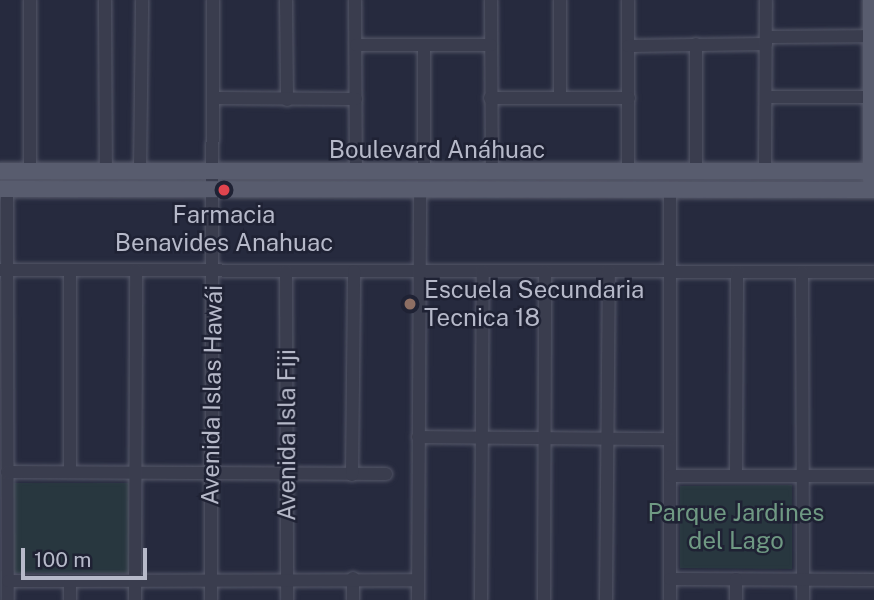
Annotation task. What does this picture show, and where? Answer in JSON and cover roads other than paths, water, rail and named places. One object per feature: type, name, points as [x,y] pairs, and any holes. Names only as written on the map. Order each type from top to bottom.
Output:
[{"type":"main road","points":[[871,0],[873,191]]},
{"type":"main road","name":"Boulevard Anáhuac","points":[[0,171],[873,171]]},
{"type":"main road","name":"Boulevard Anáhuac","points":[[3,189],[670,188],[873,191]]},
{"type":"street","points":[[30,0],[30,171]]},
{"type":"street","points":[[105,0],[106,172]]},
{"type":"street","points":[[141,172],[142,0]]},
{"type":"street","name":"Avenida Islas Hawái","points":[[211,600],[213,0]]},
{"type":"street","points":[[286,0],[287,100]]},
{"type":"street","points":[[355,0],[356,173]]},
{"type":"street","points":[[491,0],[492,172]]},
{"type":"street","points":[[560,0],[560,98]]},
{"type":"street","points":[[628,0],[628,172]]},
{"type":"street","points":[[765,171],[766,0]]},
{"type":"street","points":[[628,46],[871,36]]},
{"type":"street","points":[[696,44],[696,172]]},
{"type":"street","points":[[356,45],[491,46]]},
{"type":"street","points":[[424,46],[424,173]]},
{"type":"street","points":[[766,97],[871,97]]},
{"type":"street","points":[[490,99],[629,98]]},
{"type":"street","points":[[214,99],[356,99]]},
{"type":"street","points":[[670,188],[670,600]]},
{"type":"street","points":[[3,189],[8,600]]},
{"type":"street","points":[[418,600],[420,190]]},
{"type":"street","points":[[4,270],[874,272]]},
{"type":"street","points":[[135,600],[136,270]]},
{"type":"street","points":[[70,271],[70,472]]},
{"type":"street","name":"Avenida Isla Fiji","points":[[286,271],[287,600]]},
{"type":"street","points":[[352,475],[354,271]]},
{"type":"street","points":[[481,600],[483,271]]},
{"type":"street","points":[[544,600],[545,271]]},
{"type":"street","points":[[606,600],[608,271]]},
{"type":"street","points":[[736,475],[737,271]]},
{"type":"street","points":[[802,271],[803,600]]},
{"type":"street","points":[[418,437],[670,439]]},
{"type":"street","points":[[7,472],[386,474]]},
{"type":"street","points":[[670,476],[874,476]]},
{"type":"street","points":[[8,581],[135,578],[418,580]]},
{"type":"street","points":[[353,578],[353,600]]},
{"type":"street","points":[[670,579],[874,580]]},
{"type":"street","points":[[736,579],[736,600]]},
{"type":"street","points":[[70,581],[70,600]]},
{"type":"place","name":"Farmacia Benavides Anahuac","points":[[224,190]]},
{"type":"place","name":"Escuela Secundaria Tecnica 18","points":[[410,304]]},
{"type":"park label","name":"Parque Jardines del Lago","points":[[736,527]]}]
